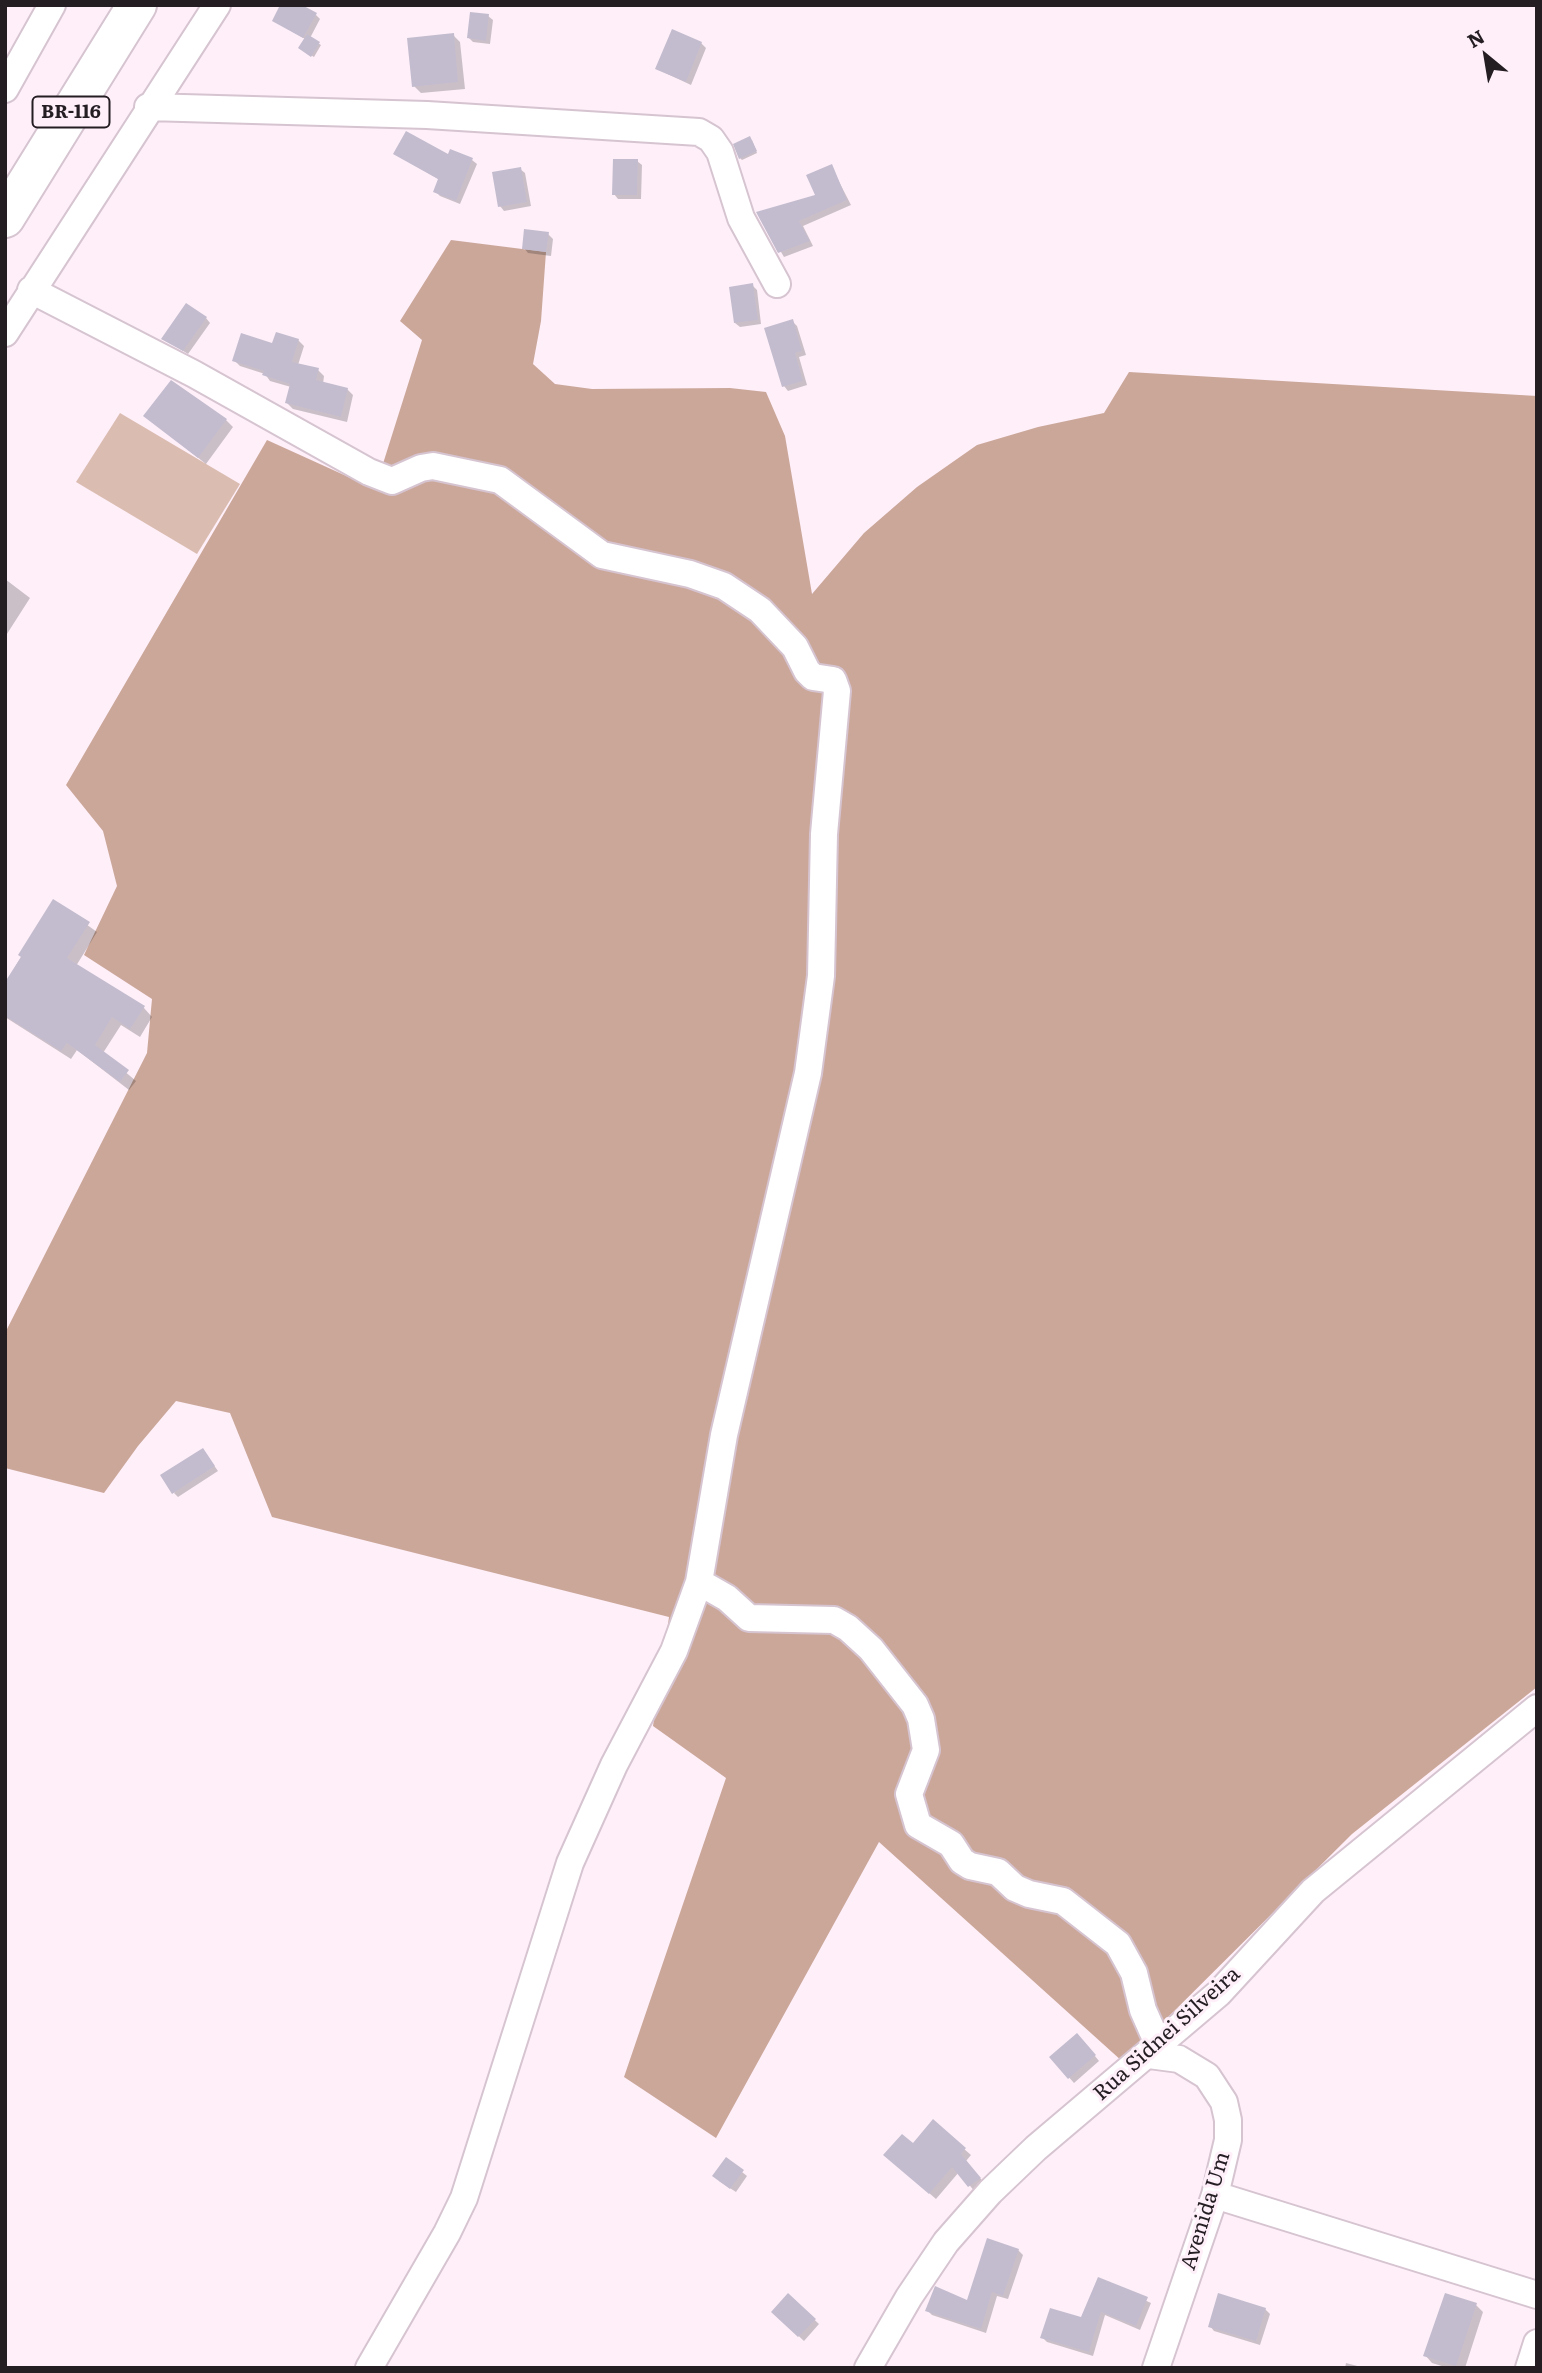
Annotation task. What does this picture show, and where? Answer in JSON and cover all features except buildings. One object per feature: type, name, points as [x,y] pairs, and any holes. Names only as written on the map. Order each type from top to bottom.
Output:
[{"type":"highway","name":"BR-116","points":[[5,218],[137,5]]},
{"type":"street","points":[[5,89],[52,5]]},
{"type":"street","points":[[5,333],[148,107],[217,5]]},
{"type":"street","points":[[148,107],[427,115],[699,132],[710,139],[720,152],[741,218],[777,284]]},
{"type":"street","points":[[30,290],[194,373],[369,472],[392,481],[421,468],[433,467],[489,476],[499,480],[602,555],[690,574],[724,586],[775,624],[795,647],[813,677],[829,678],[835,683],[824,834],[822,952],[808,1073],[724,1435],[699,1583],[674,1651],[614,1765],[570,1863],[464,2198],[447,2233],[369,2368]]},
{"type":"street","points":[[699,1583],[727,1598],[749,1618],[834,1620],[848,1628],[872,1649],[915,1705],[921,1719],[926,1750],[909,1794],[918,1825],[951,1844],[970,1866],[998,1872],[1015,1888],[1029,1894],[1063,1901],[1118,1944],[1134,1973],[1154,2050]]},
{"type":"street","name":"Rua Sidnei Silveira","points":[[868,2368],[909,2297],[946,2242],[990,2192],[1036,2148],[1219,1993],[1313,1891],[1537,1708]]},
{"type":"street","name":"Avenida Um","points":[[1154,2050],[1197,2068],[1216,2087],[1224,2102],[1228,2120],[1228,2140],[1215,2195],[1156,2368]]},
{"type":"street","points":[[1215,2195],[1537,2295]]},
{"type":"street","points":[[1529,2368],[1537,2343]]},
{"type":"shaded area","points":[[451,240],[546,252],[541,321],[533,364],[555,384],[592,389],[730,388],[766,392],[785,436],[812,594],[864,533],[917,487],[977,445],[1038,427],[1104,413],[1129,372],[1537,396],[1537,1687],[1352,1834],[1123,2062],[879,1842],[716,2138],[624,2077],[726,1778],[653,1726],[669,1617],[272,1517],[230,1413],[176,1401],[138,1446],[104,1493],[5,1468],[5,1333],[147,1053],[152,999],[84,955],[117,886],[103,831],[66,785],[267,440],[375,489],[422,340],[400,321]]},
{"type":"shaded area","points":[[120,413],[240,484],[197,554],[76,482]]}]
